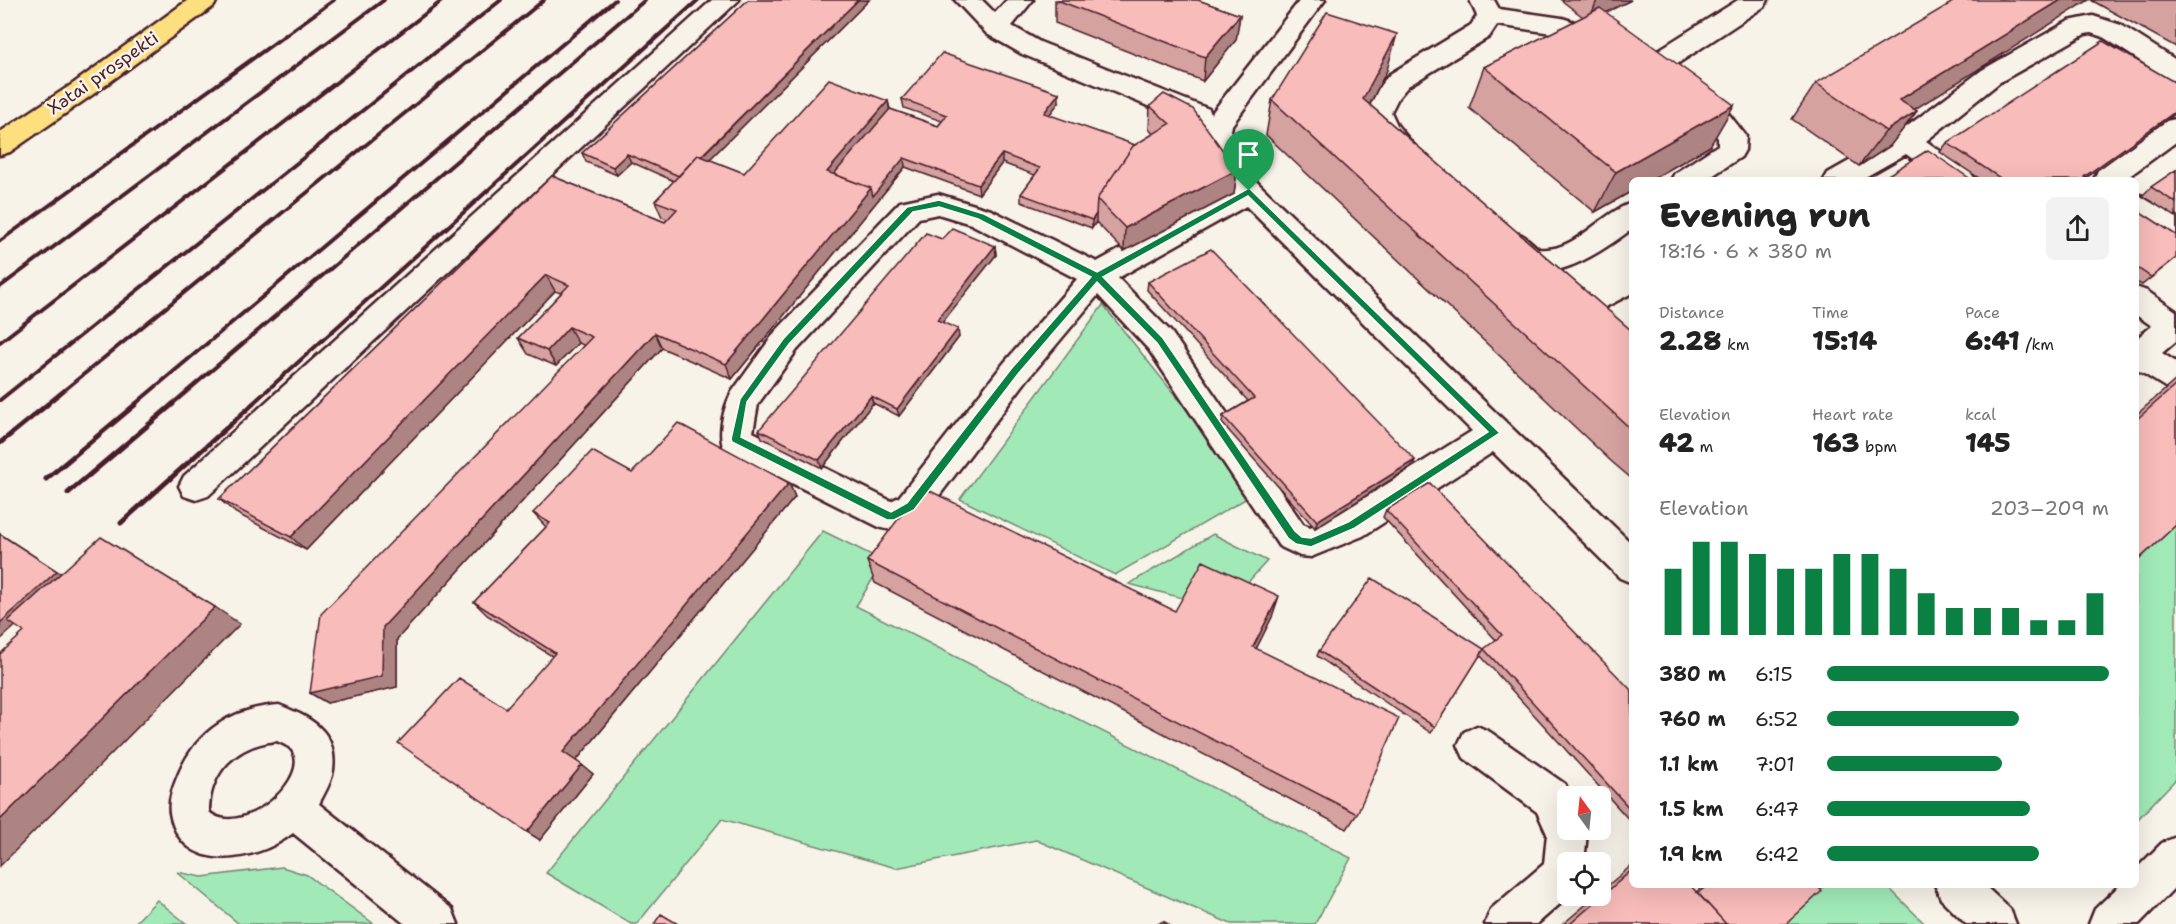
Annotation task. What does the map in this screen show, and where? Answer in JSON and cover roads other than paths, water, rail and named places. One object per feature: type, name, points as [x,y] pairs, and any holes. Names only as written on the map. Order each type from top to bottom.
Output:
[{"type":"main road","name":"Xətai prospekti","points":[[0,145],[205,0]]},
{"type":"street","points":[[196,486],[727,0]]},
{"type":"street","points":[[967,0],[996,28],[1030,48],[1219,123]]},
{"type":"street","points":[[996,28],[1021,0]]},
{"type":"street","points":[[1313,0],[1219,123],[1214,149],[1226,169],[1629,564]]},
{"type":"street","points":[[1641,55],[1756,0]]},
{"type":"street","points":[[1421,165],[1385,129],[1378,112],[1387,94],[1399,80],[1480,31],[1486,8],[1587,33],[1641,55],[1661,79],[1718,120],[1731,135],[1731,150],[1690,177]]},
{"type":"street","points":[[1843,177],[1907,141],[1991,76],[2078,27],[2093,24],[2112,31],[2176,72]]},
{"type":"street","points":[[2108,177],[2176,128]]},
{"type":"street","points":[[1907,141],[1957,177]]},
{"type":"street","points":[[1249,191],[1097,276],[1015,372],[911,507],[891,517],[736,439],[743,401],[786,341],[910,209],[939,204],[981,216],[1097,276],[1160,341],[1279,517],[1292,535],[1300,541],[1311,542],[1351,525],[1495,433]]},
{"type":"street","points":[[2139,206],[2176,231]]},
{"type":"street","points":[[1490,224],[1533,260],[1551,262],[1567,257],[1629,216]]},
{"type":"street","points":[[2139,301],[2175,324],[2139,352]]},
{"type":"street","points":[[1629,310],[1612,325],[1629,343]]},
{"type":"street","points":[[2139,355],[2176,378]]},
{"type":"street","points":[[1478,745],[1551,798],[1567,833],[1563,874],[1506,924]]},
{"type":"street","points":[[294,809],[437,924]]},
{"type":"street","points":[[2110,924],[2176,857]]},
{"type":"street","points":[[1958,888],[1995,924]]},
{"type":"railway","points":[[0,241],[334,0]]},
{"type":"railway","points":[[0,287],[384,0]]},
{"type":"railway","points":[[0,342],[443,0]]},
{"type":"railway","points":[[0,400],[501,0]]},
{"type":"railway","points":[[46,405],[544,0]]},
{"type":"railway","points":[[134,405],[615,0]]},
{"type":"railway","points":[[171,405],[645,0]]},
{"type":"railway","points":[[251,405],[698,0]]},
{"type":"railway","points":[[0,443],[48,404]]},
{"type":"railway","points":[[46,479],[136,404]]},
{"type":"railway","points":[[68,493],[173,404]]},
{"type":"railway","points":[[121,523],[253,404]]}]
